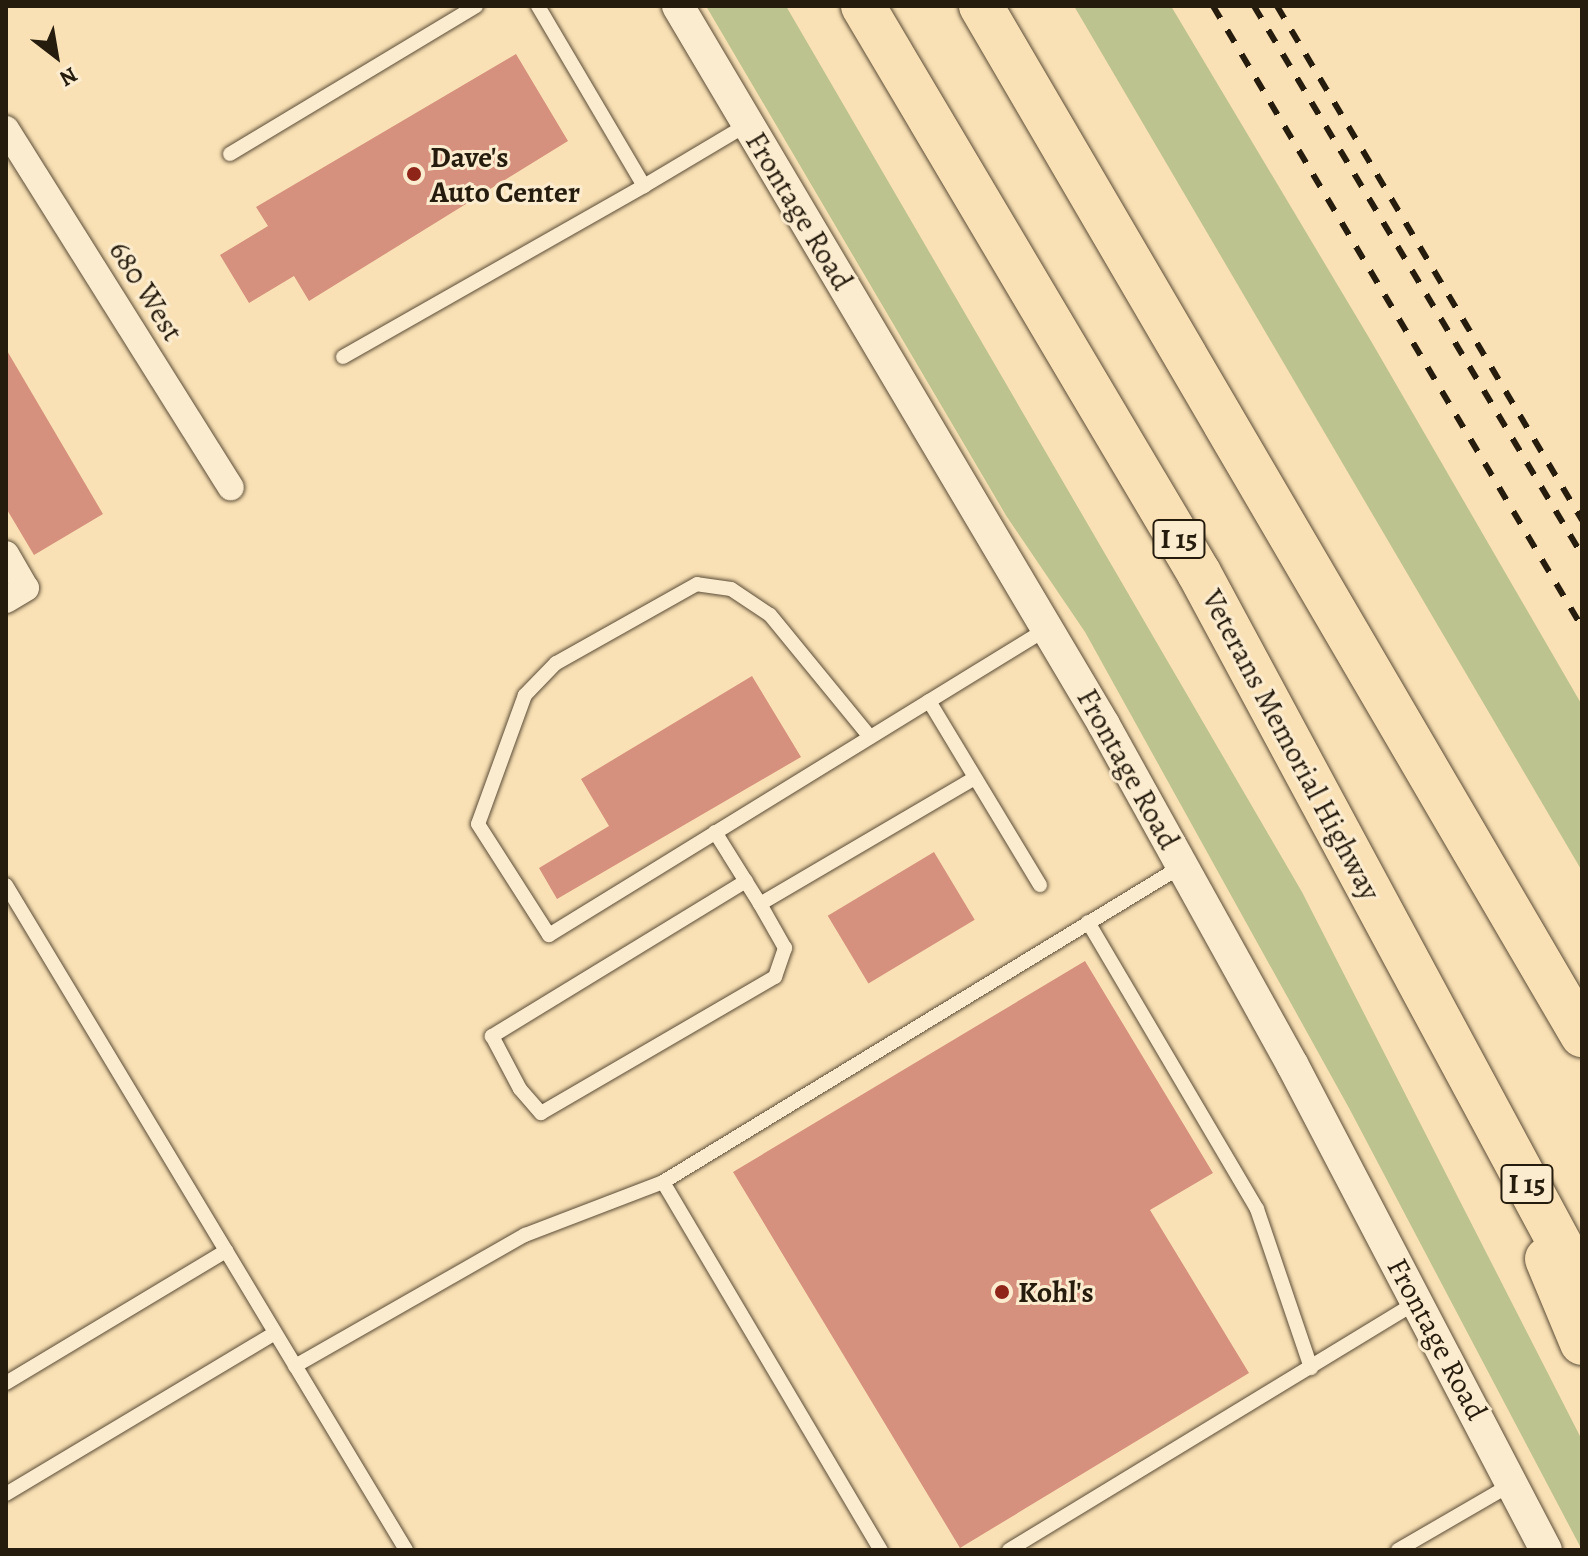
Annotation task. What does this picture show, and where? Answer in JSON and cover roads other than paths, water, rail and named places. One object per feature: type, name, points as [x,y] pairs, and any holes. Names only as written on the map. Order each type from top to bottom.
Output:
[{"type":"highway","name":"Veterans Memorial Highway","points":[[863,6],[1199,573],[1582,1285]]},
{"type":"highway","points":[[981,6],[1545,964],[1582,1035]]},
{"type":"highway","points":[[1545,964],[1582,997]]},
{"type":"highway","points":[[1473,1083],[1582,1343]]},
{"type":"street","name":"Frontage Road","points":[[678,6],[1048,628],[1183,866],[1546,1550]]},
{"type":"street","name":"680 West","points":[[6,129],[231,487]]},
{"type":"street","points":[[6,554],[16,594]]},
{"type":"lane","points":[[230,154],[476,6]]},
{"type":"lane","points":[[538,6],[644,186]]},
{"type":"lane","points":[[343,357],[748,124]]},
{"type":"lane","points":[[870,737],[770,615],[731,589],[697,584],[556,663],[525,695],[478,824],[549,935],[1048,628]]},
{"type":"lane","points":[[929,701],[1040,885]]},
{"type":"lane","points":[[760,904],[975,778]]},
{"type":"lane","points":[[715,832],[746,881],[760,904],[785,948],[775,977],[541,1113],[520,1089],[492,1036],[746,881]]},
{"type":"lane","points":[[295,1366],[525,1235],[663,1182],[1183,866]]},
{"type":"lane","points":[[6,885],[406,1550]]},
{"type":"lane","points":[[1088,922],[1257,1209],[1311,1368]]},
{"type":"lane","points":[[663,1182],[881,1550]]},
{"type":"lane","points":[[6,1383],[226,1251]]},
{"type":"lane","points":[[1009,1550],[1417,1302]]},
{"type":"lane","points":[[6,1494],[275,1333]]},
{"type":"lane","points":[[1398,1550],[1513,1484]]},
{"type":"railway","points":[[1213,6],[1582,627]]},
{"type":"railway","points":[[1254,6],[1582,555]]},
{"type":"railway","points":[[1277,6],[1582,520]]},
{"type":"place","name":"Dave's Auto Center","points":[[414,174]]},
{"type":"place","name":"Kohl's","points":[[1002,1292]]}]
